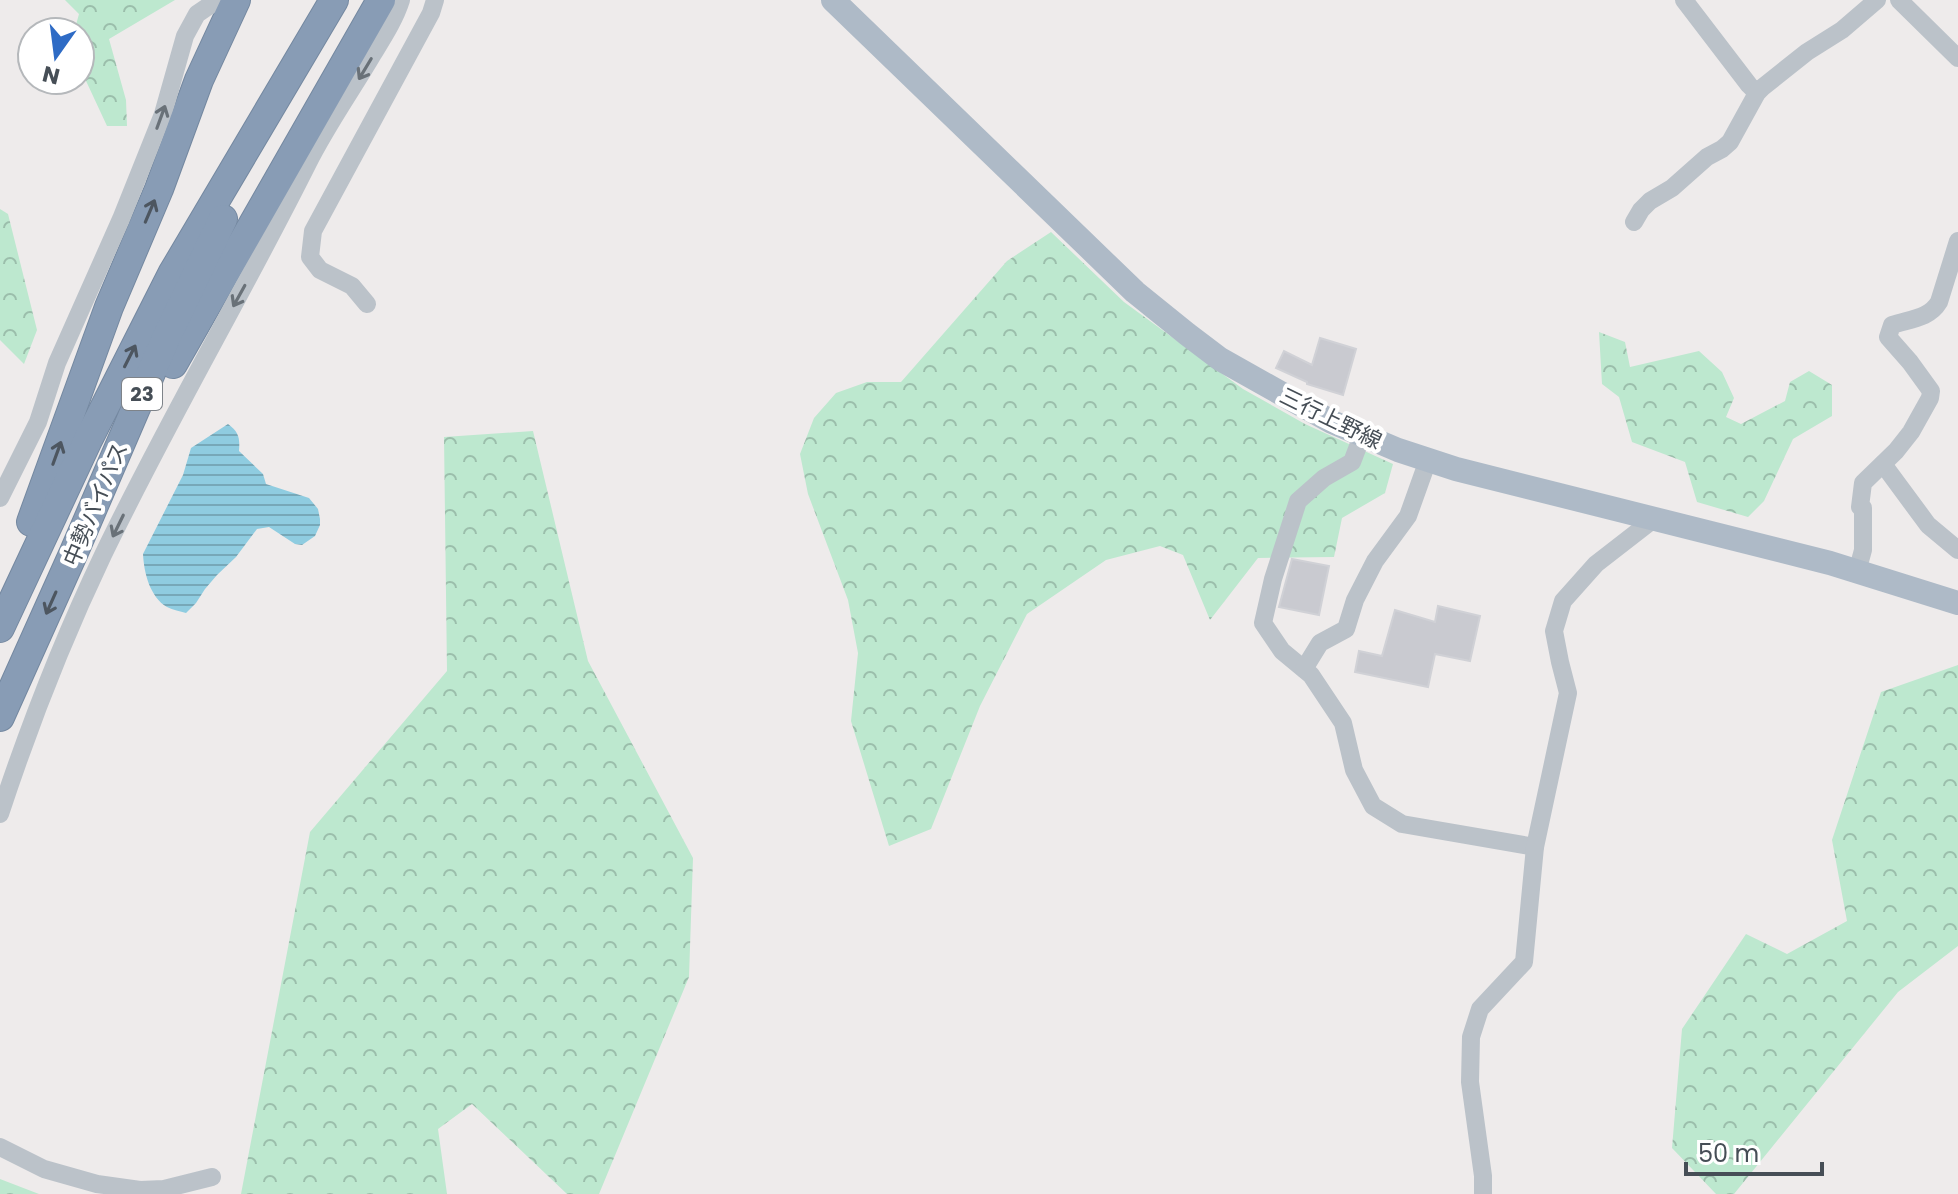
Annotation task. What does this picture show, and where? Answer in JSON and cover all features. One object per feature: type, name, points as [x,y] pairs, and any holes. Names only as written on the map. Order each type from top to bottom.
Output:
[{"type":"highway","points":[[0,605],[109,307],[159,189],[199,80],[236,0]]},
{"type":"highway","name":"中勢バイパス","points":[[0,628],[88,440],[172,274],[334,0]]},
{"type":"highway","points":[[74,552],[182,348],[381,0]]},
{"type":"highway","name":"中勢バイパス","points":[[0,717],[166,338],[291,73]]},
{"type":"main road","name":"三行上野線","points":[[833,0],[1135,292],[1220,359],[1300,405],[1362,436],[1456,469],[1830,563],[1958,603]]},
{"type":"street","points":[[0,498],[38,422],[57,363],[121,219],[163,114],[185,36],[197,14],[213,3],[236,0]]},
{"type":"street","points":[[0,814],[60,651],[109,544],[318,144],[381,42],[401,0]]},
{"type":"street","points":[[367,304],[352,286],[320,270],[310,257],[313,231],[431,13],[435,0]]},
{"type":"street","points":[[1684,0],[1757,93]]},
{"type":"street","points":[[1634,222],[1650,201],[1672,188],[1707,157],[1730,142],[1757,93],[1877,0]]},
{"type":"street","points":[[1899,0],[1958,58]]},
{"type":"street","points":[[1857,572],[1863,550],[1863,508],[1860,507],[1863,483],[1911,432],[1931,391],[1888,337],[1889,330],[1892,325],[1926,315],[1935,308],[1958,241]]},
{"type":"street","points":[[1362,436],[1352,462],[1324,478],[1298,501],[1273,579],[1263,623],[1282,651],[1311,675],[1343,723],[1354,770],[1373,806],[1402,824],[1535,847]]},
{"type":"street","points":[[1304,669],[1320,643],[1346,629],[1355,600],[1375,561],[1408,516],[1428,460]]},
{"type":"street","points":[[1883,464],[1928,525],[1958,550]]},
{"type":"street","points":[[1483,1194],[1470,1082],[1471,1037],[1480,1009],[1524,962],[1535,847],[1568,693],[1554,631],[1563,601],[1596,564],[1654,519]]},
{"type":"street","points":[[0,1147],[44,1169],[97,1184],[140,1190],[164,1189],[212,1177]]},
{"type":"green space","points":[[65,0],[175,0],[109,39],[126,100],[127,126],[107,126],[93,96],[96,96],[96,16],[79,14]]},
{"type":"green space","points":[[0,209],[8,214],[37,330],[24,364],[0,340]]},
{"type":"green space","points":[[1051,232],[1124,302],[1243,389],[1305,424],[1393,464],[1385,493],[1342,518],[1334,557],[1258,558],[1210,620],[1183,555],[1160,546],[1106,560],[1027,614],[980,706],[931,829],[889,846],[851,721],[858,653],[848,600],[808,494],[800,454],[814,418],[836,393],[867,382],[901,382],[1007,261]]},
{"type":"green space","points":[[1599,332],[1625,342],[1630,367],[1699,351],[1722,372],[1734,398],[1726,417],[1741,424],[1785,401],[1790,382],[1809,371],[1832,385],[1832,416],[1793,439],[1764,501],[1748,517],[1697,502],[1685,462],[1632,442],[1619,397],[1602,384]]},
{"type":"green space","points":[[533,431],[588,661],[693,858],[689,977],[599,1194],[567,1194],[472,1104],[438,1129],[447,1194],[241,1194],[310,832],[447,671],[444,437]]},
{"type":"green space","points":[[1958,665],[1958,946],[1898,992],[1734,1194],[1716,1194],[1672,1148],[1682,1029],[1746,934],[1787,954],[1847,921],[1832,840],[1881,692]]},
{"type":"green space","points":[[0,1179],[39,1194],[0,1194]]},
{"type":"water","points":[[228,424],[238,436],[239,451],[263,474],[266,484],[309,498],[318,509],[320,525],[315,536],[302,545],[295,544],[269,527],[257,529],[186,613],[167,607],[156,597],[147,576],[143,554],[183,475],[191,448]]},
{"type":"building","points":[[1320,338],[1356,349],[1343,395],[1307,384],[1276,368],[1284,351],[1312,365]]},
{"type":"building","points":[[1292,559],[1329,566],[1319,615],[1279,607]]},
{"type":"building","points":[[1438,606],[1480,616],[1470,661],[1435,654],[1428,687],[1355,672],[1359,651],[1382,656],[1395,610],[1435,622]]}]
